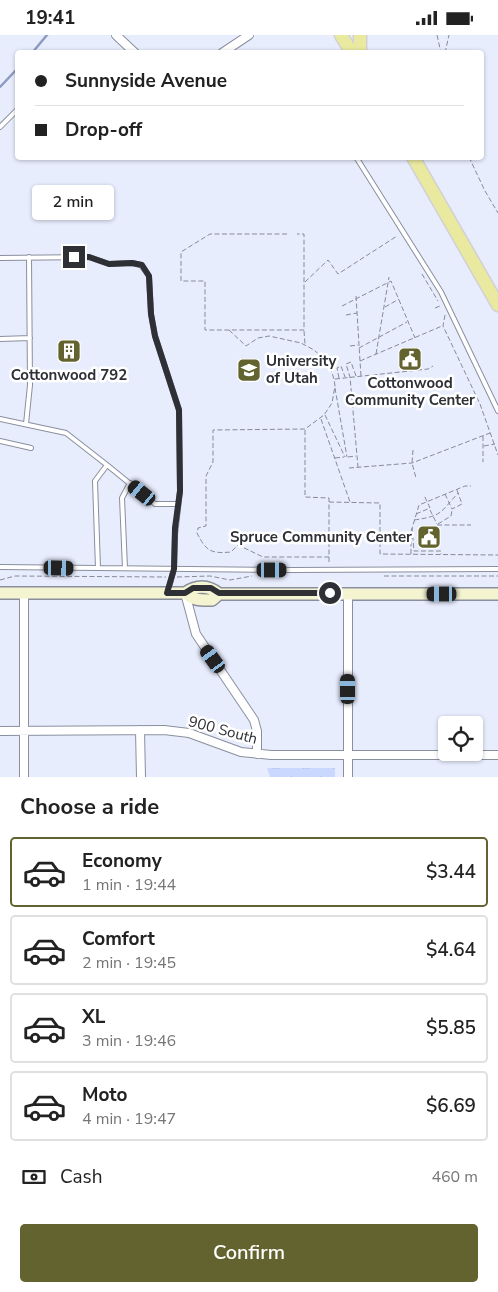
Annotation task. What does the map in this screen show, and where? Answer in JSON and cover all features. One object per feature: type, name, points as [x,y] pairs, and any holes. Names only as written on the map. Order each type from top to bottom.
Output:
[{"type":"main road","points":[[341,35],[350,50]]},
{"type":"main road","points":[[360,35],[360,50]]},
{"type":"main road","points":[[415,160],[498,305]]},
{"type":"main road","points":[[0,593],[185,593],[193,588],[211,588],[219,593],[498,594]]},
{"type":"street","points":[[116,35],[132,50]]},
{"type":"street","points":[[226,50],[249,35]]},
{"type":"street","points":[[24,593],[24,777]]},
{"type":"street","points":[[185,593],[196,634],[254,720],[257,731],[257,754]]},
{"type":"street","points":[[348,593],[348,777]]},
{"type":"street","points":[[140,730],[141,777]]},
{"type":"street","name":"900 South","points":[[0,731],[164,730],[189,733],[241,752],[257,754],[498,755]]},
{"type":"lane","points":[[0,127],[15,112]]},
{"type":"lane","points":[[358,160],[441,292],[498,411]]},
{"type":"lane","points":[[26,424],[30,385],[29,257]]},
{"type":"lane","points":[[0,258],[89,257],[109,264],[132,263],[142,265],[149,276],[151,314],[155,336],[179,410],[180,491],[175,535],[174,569],[167,593]]},
{"type":"lane","points":[[0,339],[30,338]]},
{"type":"lane","points":[[0,419],[66,433],[154,504],[178,503]]},
{"type":"lane","points":[[0,441],[31,448]]},
{"type":"lane","points":[[98,568],[95,481],[107,465]]},
{"type":"lane","points":[[125,568],[122,498],[130,483]]},
{"type":"lane","points":[[0,567],[329,570],[498,569]]},
{"type":"path","points":[[437,35],[440,50]]},
{"type":"path","points":[[446,50],[449,35]]},
{"type":"path","points":[[470,160],[498,213]]},
{"type":"path","points":[[287,234],[210,234],[181,251],[181,281],[205,281],[205,330],[304,330]]},
{"type":"path","points":[[297,234],[304,234],[304,345]]},
{"type":"path","points":[[304,283],[328,261],[338,274],[398,235]]},
{"type":"path","points":[[422,274],[445,316],[443,326],[480,404],[498,455]]},
{"type":"path","points":[[376,354],[389,277]]},
{"type":"path","points":[[388,282],[390,281],[415,338]]},
{"type":"path","points":[[342,306],[356,297],[388,282]]},
{"type":"path","points":[[356,297],[361,376]]},
{"type":"path","points":[[384,307],[398,299]]},
{"type":"path","points":[[435,308],[440,305]]},
{"type":"path","points":[[346,315],[358,312]]},
{"type":"path","points":[[359,348],[408,322]]},
{"type":"path","points":[[360,361],[443,326]]},
{"type":"path","points":[[229,330],[246,346],[258,337],[269,336],[304,345],[323,358],[330,367],[334,379],[346,457]]},
{"type":"path","points":[[350,346],[358,345]]},
{"type":"path","points":[[356,377],[351,361],[346,364],[350,377],[358,467]]},
{"type":"path","points":[[339,378],[337,368],[341,366],[345,378]]},
{"type":"path","points":[[334,379],[428,369],[433,366]]},
{"type":"path","points":[[329,557],[263,557],[238,545],[231,552],[212,552],[204,546],[197,533],[198,528],[206,526],[206,476],[213,462],[213,430],[305,429],[324,415],[332,403],[335,386]]},
{"type":"path","points":[[324,415],[346,457]]},
{"type":"path","points":[[320,418],[350,502]]},
{"type":"path","points":[[305,429],[305,497],[329,498],[329,570]]},
{"type":"path","points":[[349,468],[412,463],[491,432]]},
{"type":"path","points":[[483,436],[483,462]]},
{"type":"path","points":[[483,447],[494,444]]},
{"type":"path","points":[[413,450],[412,463],[416,477]]},
{"type":"path","points":[[334,458],[357,456]]},
{"type":"path","points":[[411,555],[411,532],[419,505],[471,485]]},
{"type":"path","points":[[452,509],[462,504],[457,489]]},
{"type":"path","points":[[414,521],[434,517],[439,514],[458,493]]},
{"type":"path","points":[[437,525],[451,516],[452,509],[445,494]]},
{"type":"path","points":[[424,495],[437,525]]},
{"type":"path","points":[[329,502],[380,503],[380,554],[498,555]]},
{"type":"path","points":[[416,514],[430,508]]},
{"type":"path","points":[[437,525],[471,525]]},
{"type":"path","points":[[412,527],[414,551],[442,551],[442,555]]},
{"type":"path","points":[[0,580],[15,576],[164,577]]},
{"type":"path","points":[[178,577],[210,576],[230,580],[252,576]]},
{"type":"path","points":[[380,576],[498,576]]},
{"type":"green space","points":[[267,768],[335,768],[335,777],[270,777]]},
{"type":"waterway","points":[[34,50],[47,35]]},
{"type":"waterway","points":[[0,87],[15,71]]},
{"type":"place","name":"Cottonwood 792","points":[[69,351]]},
{"type":"place","name":"Cottonwood Community Center","points":[[410,359]]},
{"type":"place","name":"University of Utah","points":[[249,370]]},
{"type":"place","name":"Spruce Community Center","points":[[429,537]]},
{"type":"route","points":[[74,257],[89,257],[109,264],[132,263],[142,265],[151,282],[151,314],[155,336],[179,410],[180,491],[175,528],[174,569],[167,593],[185,593],[193,588],[211,588],[219,593],[330,593]]}]
